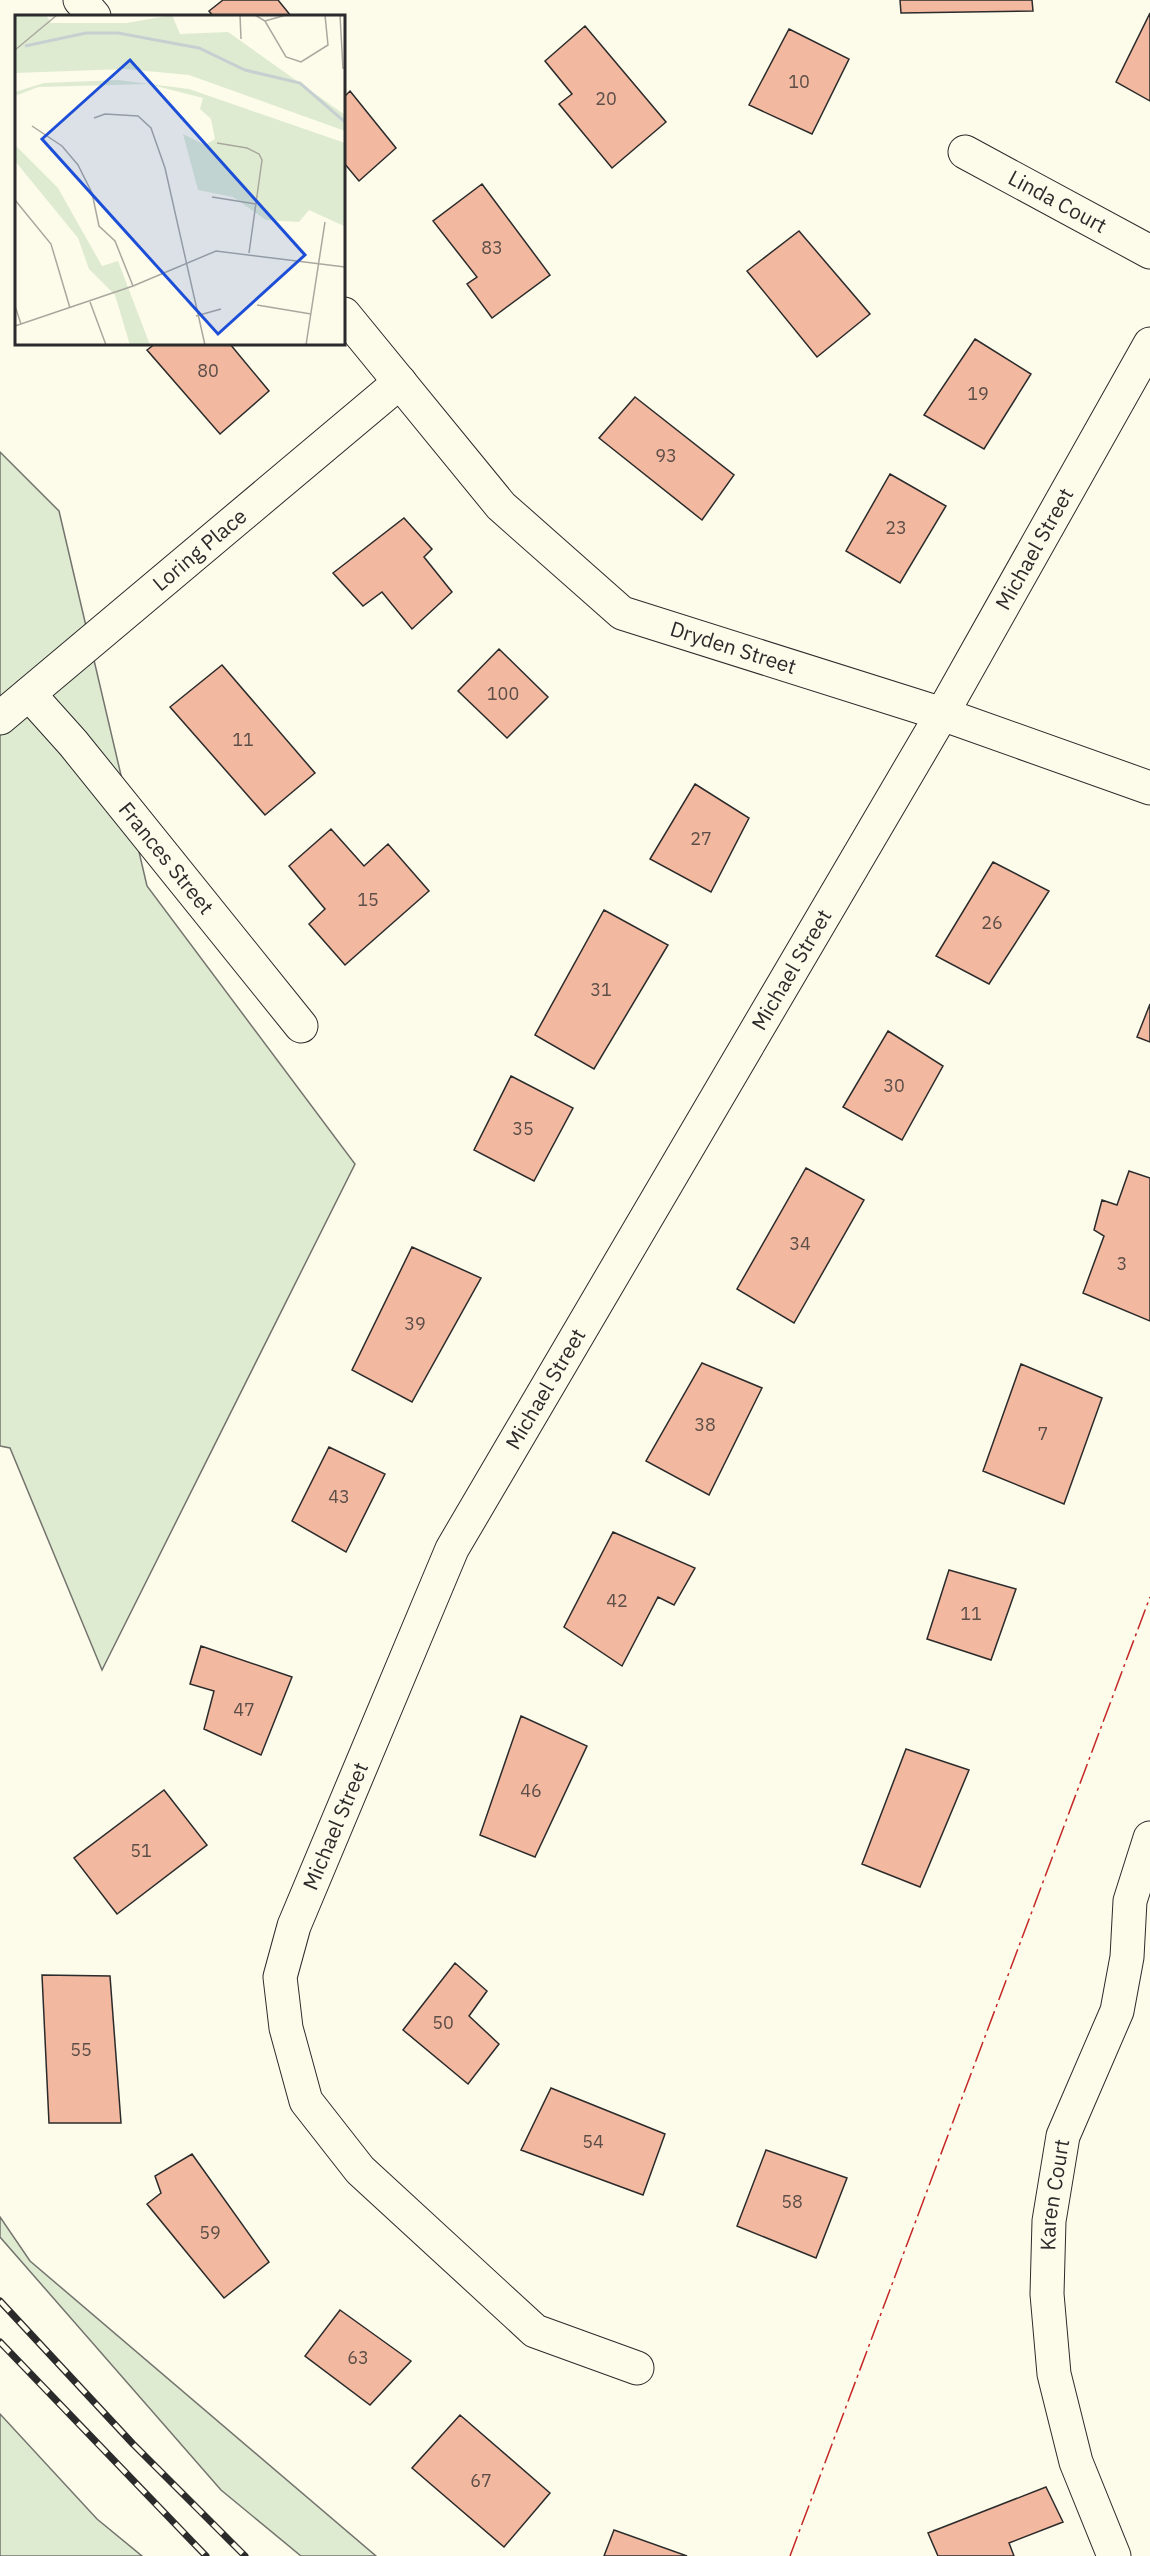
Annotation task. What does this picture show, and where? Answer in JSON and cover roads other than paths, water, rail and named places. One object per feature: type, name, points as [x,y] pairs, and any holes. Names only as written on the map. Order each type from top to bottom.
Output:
[{"type":"street","points":[[80,0],[93,15]]},
{"type":"street","name":"Linda Court","points":[[965,152],[1150,252]]},
{"type":"street","name":"Dryden Street","points":[[345,315],[501,506],[622,613],[942,714],[1150,788]]},
{"type":"street","name":"Michael Street","points":[[637,2368],[535,2331],[360,2170],[306,2102],[286,2028],[280,1977],[294,1926],[452,1549],[942,714],[1150,344]]},
{"type":"street","name":"Loring Place","points":[[0,718],[400,382]]},
{"type":"street","name":"Frances Street","points":[[29,694],[73,743],[301,1026]]},
{"type":"street","name":"Karen Court","points":[[1114,2556],[1076,2462],[1054,2374],[1047,2294],[1049,2222],[1063,2136],[1117,2011],[1127,1957],[1130,1901],[1150,1838]]},
{"type":"railway","points":[[0,2301],[133,2444],[245,2556]]},
{"type":"railway","points":[[0,2342],[206,2556]]}]
